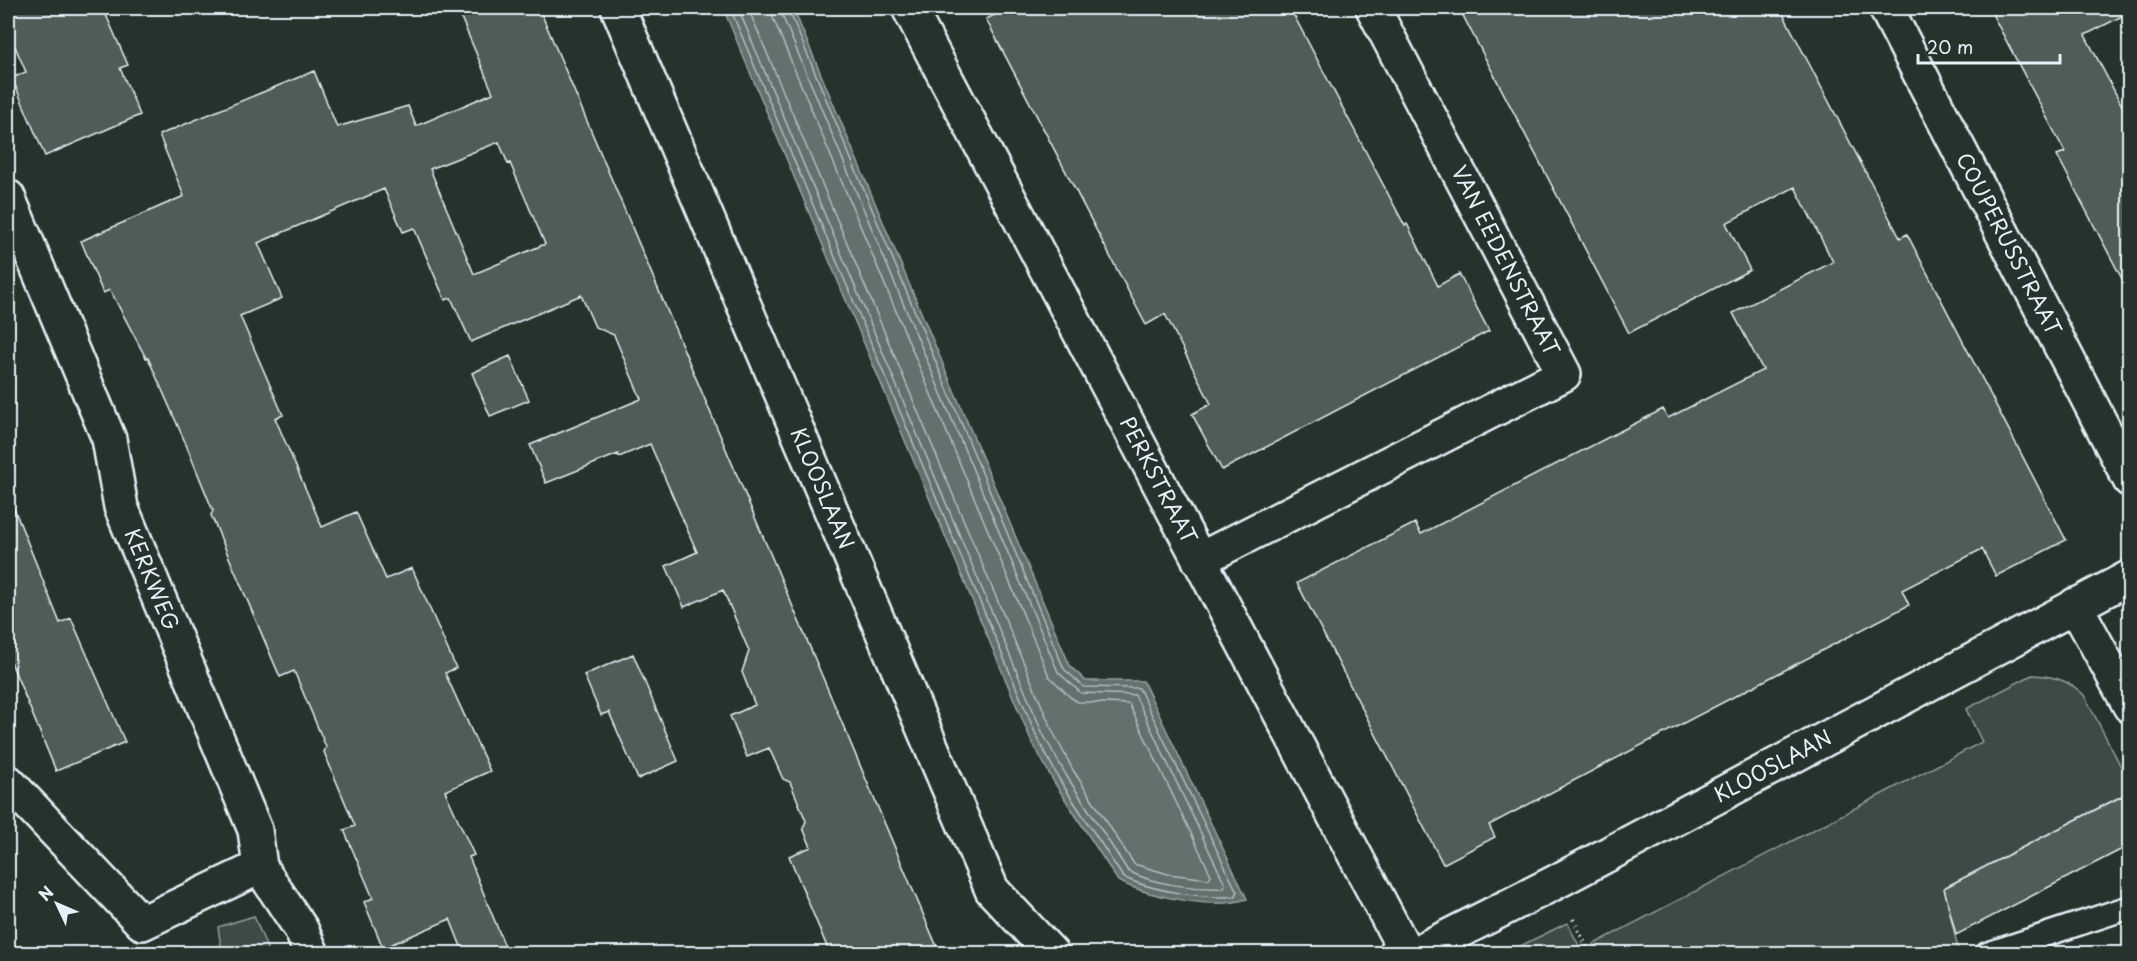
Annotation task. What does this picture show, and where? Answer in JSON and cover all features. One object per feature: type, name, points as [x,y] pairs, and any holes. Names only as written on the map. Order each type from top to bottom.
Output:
[{"type":"street","name":"KLOOSLAAN","points":[[618,8],[992,890],[1052,954]]},
{"type":"street","name":"PERKSTRAAT","points":[[909,8],[1407,954]]},
{"type":"street","name":"VAN EEDENSTRAAT","points":[[1199,560],[1564,374],[1373,8]]},
{"type":"street","name":"COUPERUSSTRAAT","points":[[1886,8],[2130,480]]},
{"type":"street","name":"KERKWEG","points":[[8,196],[109,439],[121,507],[255,830],[260,867],[302,929],[312,954]]},
{"type":"street","name":"KLOOSLAAN","points":[[1414,954],[1554,884],[2130,577]]},
{"type":"street","points":[[2075,605],[2130,706]]},
{"type":"street","points":[[8,782],[142,923],[260,867]]},
{"type":"lane","points":[[1987,954],[2130,907]]},
{"type":"shaded area","points":[[2032,675],[2060,680],[2084,695],[2129,782],[2129,792],[1944,888],[1959,953],[1599,954],[1594,944],[1982,742],[1966,709]]},
{"type":"shaded area","points":[[254,916],[269,953],[222,953],[218,927]]},
{"type":"shaded area","points":[[1567,923],[1583,953],[1506,953]]},
{"type":"water","points":[[723,8],[793,8],[1070,666],[1086,681],[1143,681],[1247,899],[1217,903],[1182,900],[1147,892],[1118,881],[1054,782],[1031,740]]},
{"type":"building","points":[[8,8],[103,8],[128,65],[120,68],[140,115],[45,156],[12,78],[26,72],[8,30]]},
{"type":"building","points":[[457,8],[539,8],[940,954],[830,954],[789,856],[811,847],[803,828],[806,821],[790,782],[783,779],[769,748],[747,757],[730,716],[755,705],[742,672],[749,651],[723,590],[684,607],[666,566],[697,552],[650,444],[619,457],[618,454],[546,483],[530,445],[641,399],[614,335],[595,327],[581,295],[471,342],[451,298],[445,300],[414,228],[403,232],[384,189],[258,243],[282,298],[240,316],[283,415],[275,418],[322,527],[356,512],[386,579],[412,568],[456,668],[445,673],[490,771],[445,791],[474,855],[469,857],[508,954],[464,954],[450,919],[383,948],[364,902],[373,898],[344,830],[355,826],[324,752],[326,747],[294,671],[280,677],[211,515],[213,511],[185,442],[148,358],[110,290],[103,293],[81,241],[184,196],[159,135],[314,71],[337,127],[408,106],[416,126],[493,93]],"holes":[[[499,142],[508,164],[510,163],[545,244],[474,274],[430,169]]]},
{"type":"building","points":[[1009,8],[1290,8],[1438,286],[1459,274],[1489,331],[1222,470],[1192,414],[1211,404],[1165,314],[1146,325],[986,19]]},
{"type":"building","points":[[1459,8],[1780,8],[1900,238],[1907,234],[2066,540],[1996,576],[1982,549],[1902,590],[1909,605],[1489,825],[1495,837],[1443,864],[1297,583],[1415,523],[1421,534],[1663,409],[1668,418],[1763,370],[1733,313],[1833,262],[1795,187],[1726,223],[1750,270],[1629,333]]},
{"type":"building","points":[[1989,8],[2130,8],[2130,12],[2085,35],[2130,121],[2130,294],[2057,155],[2065,152]]},
{"type":"building","points":[[510,356],[529,400],[490,416],[472,373]]},
{"type":"building","points":[[9,496],[60,623],[71,618],[125,742],[56,771],[8,655]]},
{"type":"building","points":[[633,654],[678,761],[638,779],[609,712],[601,715],[584,675]]},
{"type":"building","points":[[2130,792],[2130,845],[1956,935],[1944,888]]}]
